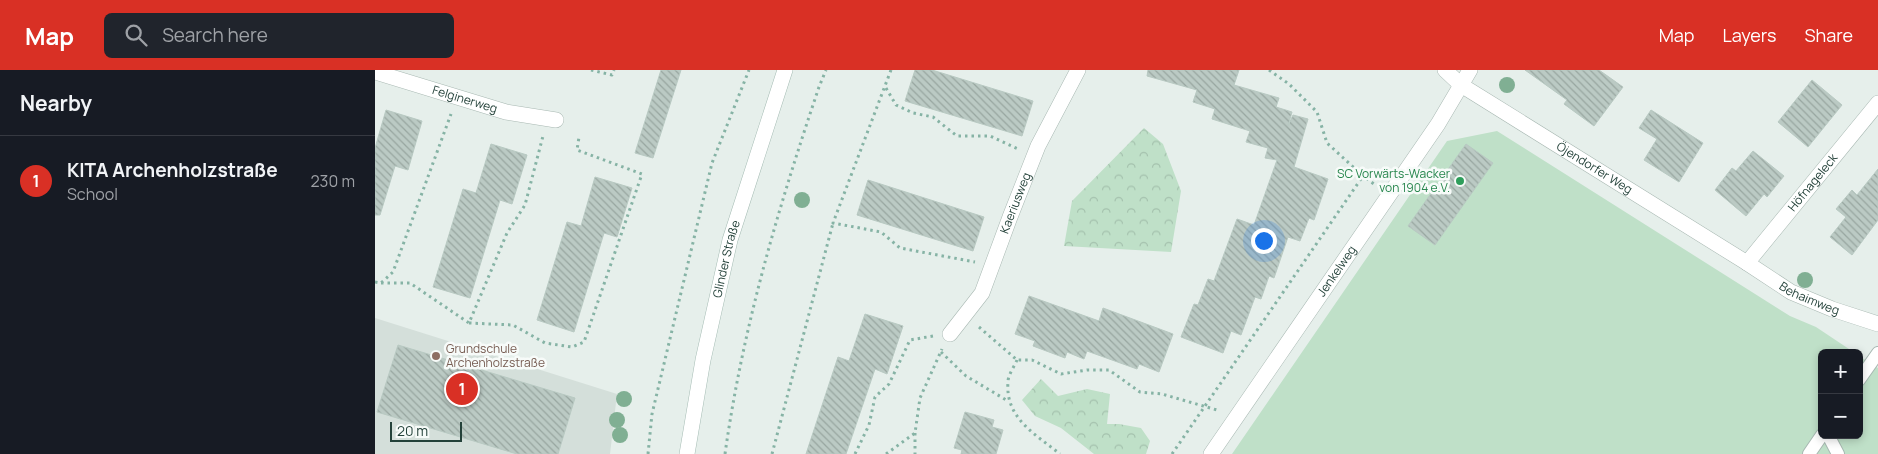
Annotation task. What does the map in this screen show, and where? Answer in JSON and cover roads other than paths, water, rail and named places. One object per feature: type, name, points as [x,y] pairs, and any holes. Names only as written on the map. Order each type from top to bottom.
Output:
[{"type":"street","name":"Glinder Straße","points":[[687,454],[703,360],[730,240],[785,70]]},
{"type":"street","name":"Kaeriusweg","points":[[951,334],[982,293],[1033,157],[1078,70]]},
{"type":"street","name":"Öjendorfer Weg","points":[[1445,70],[1461,85],[1747,263]]},
{"type":"street","name":"Jenkelweg","points":[[1211,454],[1438,124],[1470,70]]},
{"type":"street","name":"Felginerweg","points":[[377,71],[506,112],[552,119]]},
{"type":"street","name":"Höfnageleck","points":[[1747,263],[1878,103]]},
{"type":"street","name":"Behaimweg","points":[[1747,263],[1791,292],[1832,309],[1878,324]]},
{"type":"lane","points":[[1863,374],[1878,353]]},
{"type":"lane","points":[[1809,454],[1819,439]]},
{"type":"lane","points":[[1829,439],[1838,454]]},
{"type":"place","name":"SC Vorwärts-Wacker von 1904 e.V.","points":[[1460,181]]},
{"type":"place","name":"Grundschule Archenholzstraße","points":[[436,356]]},
{"type":"place","name":"KITA Archenholzstraße","points":[[462,389]]}]
